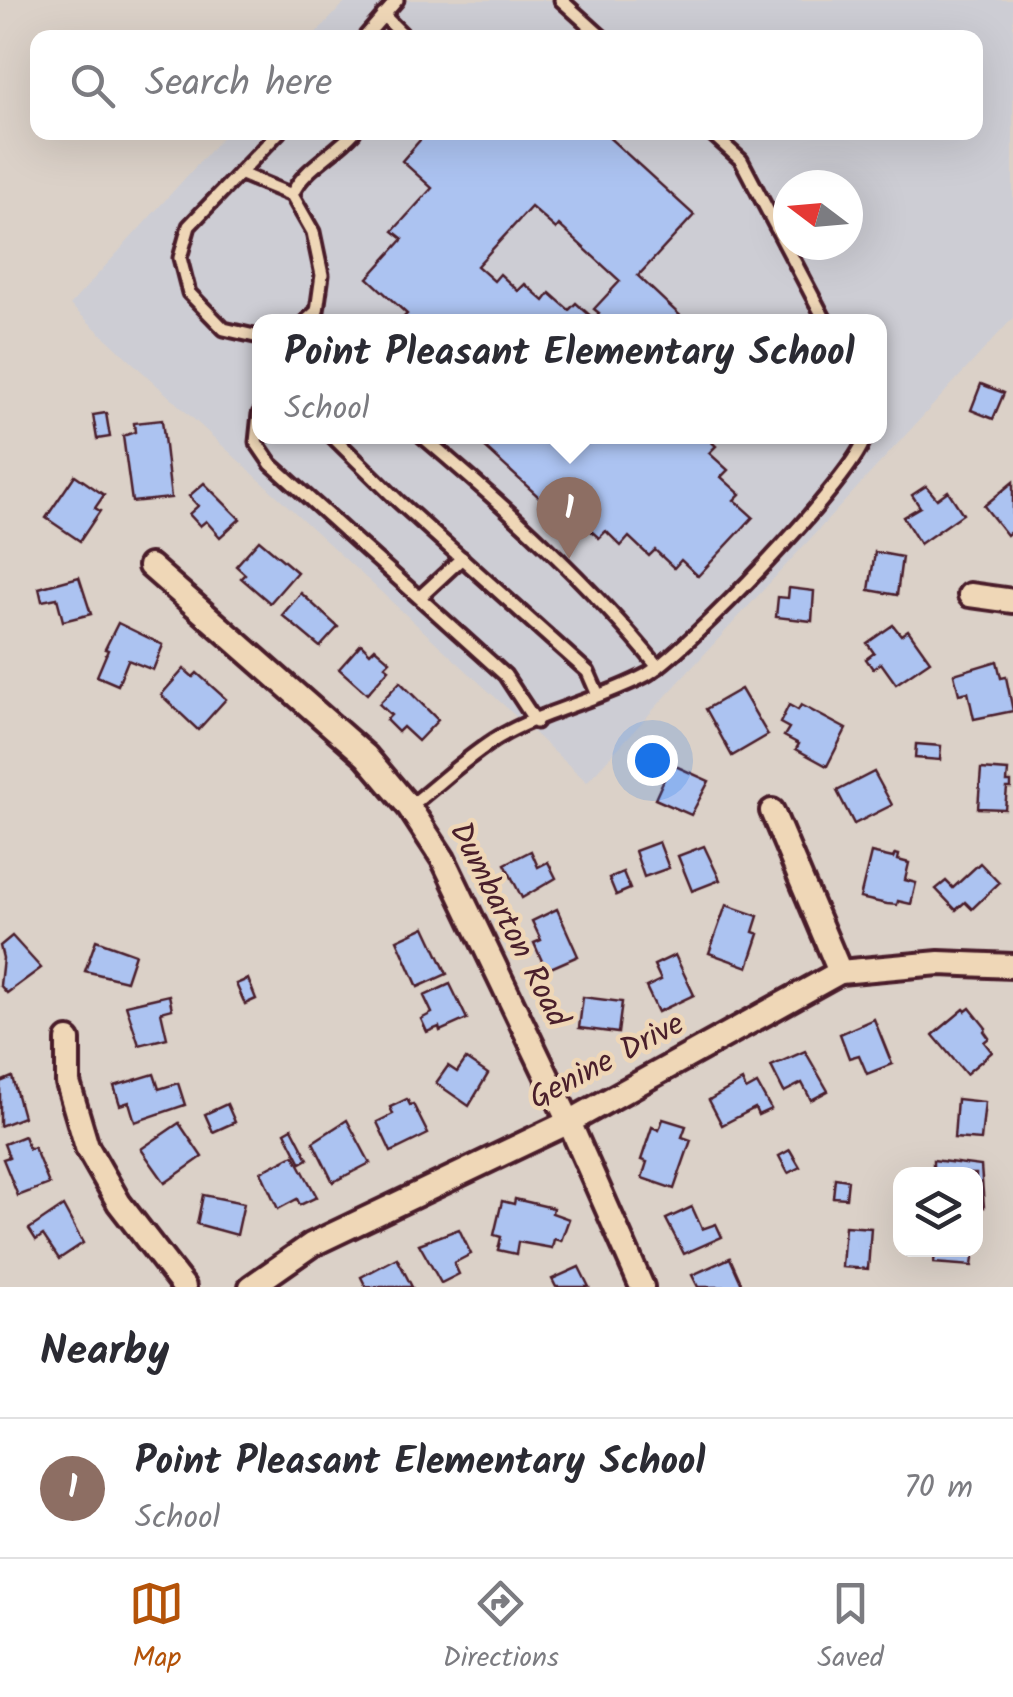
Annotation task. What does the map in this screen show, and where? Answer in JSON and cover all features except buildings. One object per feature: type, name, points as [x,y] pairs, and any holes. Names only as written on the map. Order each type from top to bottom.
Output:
[{"type":"street","name":"Dumbarton Road","points":[[150,566],[366,756],[409,807],[443,859],[570,1122],[642,1287]]},
{"type":"street","points":[[970,594],[1013,601]]},
{"type":"street","points":[[772,812],[840,972]]},
{"type":"street","name":"Genine Drive","points":[[250,1287],[311,1245],[570,1122],[840,972],[940,963],[1013,966]]},
{"type":"street","points":[[68,1040],[68,1083],[87,1147],[119,1203],[184,1287]]},
{"type":"lane","points":[[371,30],[397,0]]},
{"type":"lane","points":[[561,0],[594,30]]},
{"type":"lane","points":[[384,16],[398,30]]},
{"type":"lane","points":[[252,336],[224,329],[189,293],[180,258],[189,226],[272,140]]},
{"type":"lane","points":[[292,195],[297,181],[347,140]]},
{"type":"lane","points":[[719,140],[741,160],[822,314]]},
{"type":"lane","points":[[240,174],[292,195],[313,232],[322,275],[314,314]]},
{"type":"lane","points":[[257,444],[272,464],[505,675],[536,722]]},
{"type":"lane","points":[[341,444],[588,672],[598,696]]},
{"type":"lane","points":[[431,444],[594,594],[658,666]]},
{"type":"lane","points":[[409,807],[499,737],[598,696],[658,666],[684,648],[842,479],[864,444]]},
{"type":"lane","points":[[420,598],[462,558]]},
{"type":"shaded area","points":[[347,0],[1013,0],[1013,318],[587,782],[70,305],[220,140],[983,140],[983,30],[319,30]]},
{"type":"place","name":"Point Pleasant Elementary School","points":[[569,559]]}]
